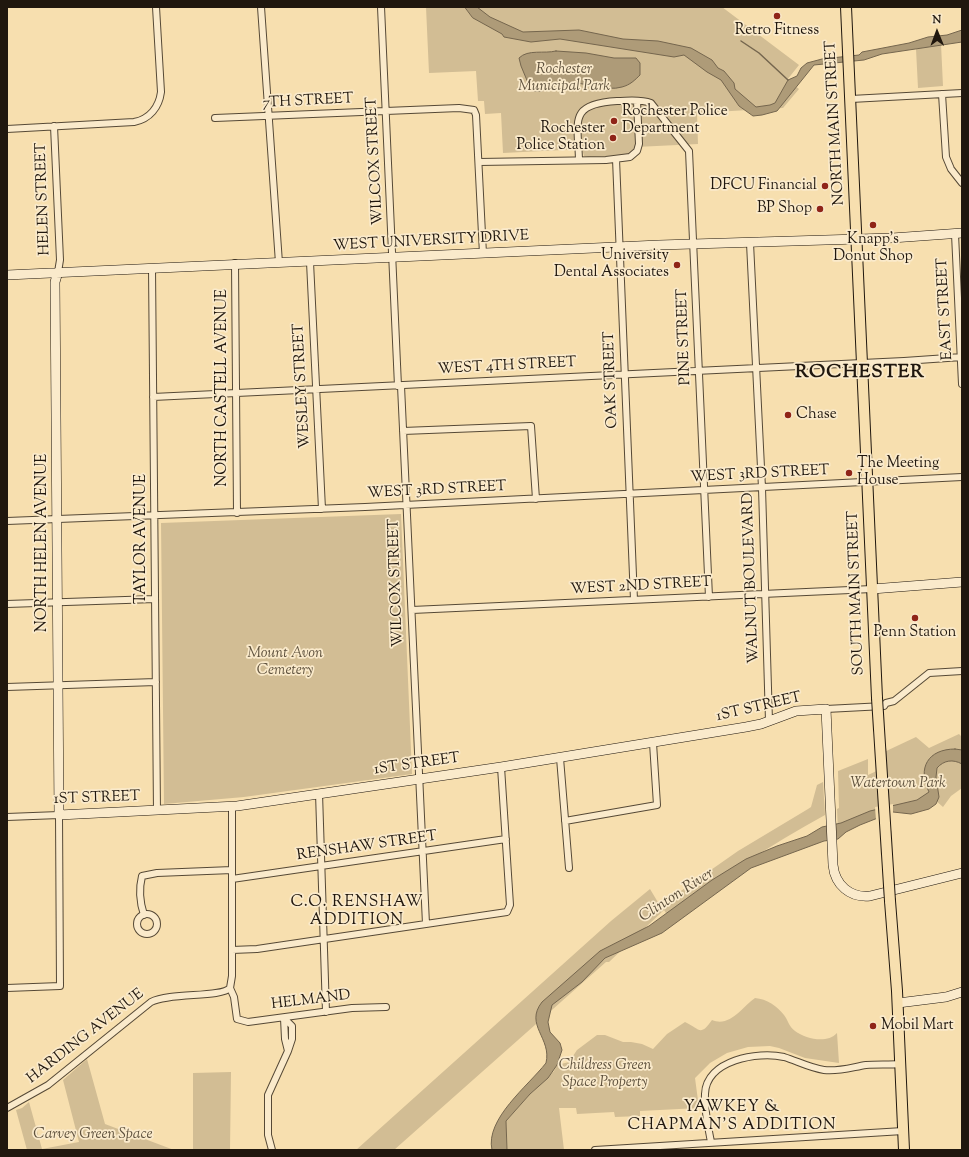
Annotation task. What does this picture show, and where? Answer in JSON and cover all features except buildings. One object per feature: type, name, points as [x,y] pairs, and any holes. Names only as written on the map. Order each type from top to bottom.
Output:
[{"type":"main road","name":"NORTH MAIN STREET","points":[[846,7],[857,238]]},
{"type":"main road","name":"SOUTH MAIN STREET","points":[[857,238],[877,698],[898,1003],[904,1150]]},
{"type":"street","points":[[7,129],[134,122],[144,119],[153,112],[158,104],[161,92],[156,7]]},
{"type":"street","points":[[261,7],[279,263]]},
{"type":"street","name":"WILCOX STREET","points":[[381,7],[407,505],[426,924]]},
{"type":"street","points":[[851,99],[962,92]]},
{"type":"street","points":[[942,94],[946,157],[951,169],[962,183]]},
{"type":"street","points":[[483,254],[479,162],[579,160],[616,159],[630,157],[638,148],[637,101],[595,103],[583,111],[578,125],[579,160]]},
{"type":"street","name":"PINE STREET","points":[[637,101],[652,104],[689,151],[709,597]]},
{"type":"street","name":"7TH STREET","points":[[215,118],[459,108],[474,110],[476,116],[479,162]]},
{"type":"street","name":"HELEN STREET","points":[[54,126],[60,260],[58,272]]},
{"type":"street","name":"OAK STREET","points":[[616,159],[634,600]]},
{"type":"street","name":"WEST UNIVERSITY DRIVE","points":[[7,275],[235,263],[310,262],[959,233]]},
{"type":"street","name":"EAST STREET","points":[[959,233],[962,384]]},
{"type":"street","name":"WALNUT BOULEVARD","points":[[750,243],[762,488],[769,721]]},
{"type":"street","name":"WESLEY STREET","points":[[310,262],[322,509]]},
{"type":"street","name":"NORTH CASTELL AVENUE","points":[[235,263],[237,513]]},
{"type":"street","name":"TAYLOR AVENUE","points":[[152,268],[157,811]]},
{"type":"street","name":"NORTH HELEN AVENUE","points":[[58,272],[55,282],[58,815]]},
{"type":"street","name":"WEST 4TH STREET","points":[[153,397],[625,375],[961,357]]},
{"type":"street","points":[[403,431],[531,426],[536,499]]},
{"type":"street","name":"WEST 3RD STREET","points":[[7,521],[155,517],[704,491],[962,477]]},
{"type":"street","points":[[872,589],[962,582]]},
{"type":"street","name":"WEST 2ND STREET","points":[[412,610],[872,589]]},
{"type":"street","points":[[7,604],[155,599]]},
{"type":"street","points":[[962,671],[929,674],[894,701],[886,703],[884,706],[826,709],[832,848],[834,868],[837,879],[848,891],[861,896],[879,894],[962,873]]},
{"type":"street","points":[[7,687],[156,682]]},
{"type":"street","name":"1ST STREET","points":[[7,817],[157,811],[232,806],[501,768],[752,726],[796,711],[826,709]]},
{"type":"street","points":[[565,821],[657,805],[654,743]]},
{"type":"street","points":[[560,758],[569,868]]},
{"type":"street","points":[[232,950],[257,949],[503,913],[509,909],[501,768]]},
{"type":"street","points":[[319,793],[326,1012]]},
{"type":"street","points":[[230,988],[232,976],[232,806]]},
{"type":"street","points":[[7,988],[60,986],[58,815]]},
{"type":"street","name":"RENSHAW STREET","points":[[232,879],[506,839]]},
{"type":"street","points":[[144,915],[141,905],[140,883],[142,876],[157,873],[232,870]]},
{"type":"street","name":"HELMAND","points":[[230,988],[234,997],[235,1016],[239,1021],[248,1022],[326,1012],[386,1007]]},
{"type":"street","name":"HARDING AVENUE","points":[[7,1108],[48,1085],[151,1002],[171,996],[220,992],[230,988]]},
{"type":"street","points":[[898,1003],[946,997],[962,992]]},
{"type":"street","points":[[272,1150],[268,1135],[268,1095],[288,1051],[284,1018]]},
{"type":"street","points":[[711,1142],[704,1093],[713,1075],[720,1068],[733,1062],[760,1054],[783,1057],[815,1068],[830,1070],[868,1065],[900,1064]]},
{"type":"street","points":[[595,1150],[903,1131]]},
{"type":"green space","name":"Rochester Municipal Park","points":[[426,7],[722,7],[799,65],[787,80],[799,89],[783,108],[697,113],[698,144],[636,147],[628,155],[588,157],[584,156],[582,149],[503,153],[501,113],[485,114],[484,101],[478,101],[476,71],[429,73]]},
{"type":"green space","points":[[941,44],[943,86],[918,88],[916,49]]},
{"type":"green space","name":"Mount Avon Cemetery","points":[[401,514],[412,774],[244,797],[164,804],[161,523]]},
{"type":"green space","name":"Watertown Park","points":[[959,734],[962,737],[962,788],[951,796],[943,807],[935,800],[922,799],[869,817],[838,832],[838,771],[868,759],[868,775],[883,768],[882,753],[916,737],[929,748]]},
{"type":"green space","points":[[823,782],[825,815],[784,838],[745,863],[668,916],[664,910],[609,962],[606,962],[394,1150],[356,1150],[611,921],[650,889],[659,904],[668,900],[738,851],[811,807],[817,785]]},
{"type":"green space","name":"Childress Green Space Property","points":[[755,998],[768,1001],[775,1006],[784,1015],[793,1029],[800,1034],[810,1038],[822,1039],[833,1036],[837,1033],[839,1063],[805,1058],[770,1046],[748,1047],[727,1053],[710,1063],[695,1078],[699,1108],[640,1111],[640,1116],[615,1117],[614,1112],[577,1114],[576,1108],[559,1108],[564,1150],[507,1150],[506,1121],[530,1094],[554,1071],[557,1065],[569,1062],[577,1050],[597,1035],[605,1035],[623,1042],[642,1044],[653,1049],[667,1034],[685,1022],[697,1029],[702,1030],[712,1020],[719,1022],[730,1019]]},
{"type":"green space","name":"Carvey Green Space","points":[[87,1059],[105,1124],[174,1150],[27,1150],[16,1110],[22,1108],[29,1102],[42,1149],[79,1142],[63,1080]]},
{"type":"green space","name":"Carvey Green Space","points":[[231,1072],[230,1150],[193,1150],[193,1073]]},
{"type":"shaded area","points":[[465,7],[477,7],[490,17],[523,32],[579,30],[623,39],[658,41],[691,48],[712,60],[734,83],[735,89],[756,107],[775,103],[788,80],[797,76],[801,68],[807,63],[822,59],[859,55],[862,52],[909,43],[928,37],[947,35],[962,30],[962,42],[882,54],[864,60],[814,65],[777,111],[753,116],[739,106],[721,80],[707,72],[684,55],[674,57],[560,39],[531,42],[504,37],[502,34],[473,18]]},
{"type":"shaded area","points":[[556,51],[586,53],[614,58],[636,58],[640,63],[640,75],[627,85],[616,88],[580,83],[565,83],[540,91],[531,90],[519,58],[523,55],[531,53]]},
{"type":"shaded area","points":[[955,749],[962,750],[962,764],[955,761],[949,761],[943,763],[937,768],[936,777],[939,797],[936,804],[929,809],[911,814],[893,812],[860,825],[846,832],[838,839],[824,841],[751,868],[662,933],[605,958],[582,982],[552,1005],[548,1022],[550,1032],[560,1043],[562,1050],[557,1065],[548,1078],[530,1094],[506,1121],[507,1150],[492,1150],[492,1138],[495,1127],[501,1115],[546,1063],[547,1054],[537,1025],[537,1010],[542,1002],[600,951],[649,926],[712,880],[746,859],[777,846],[807,836],[822,827],[841,823],[870,811],[917,800],[929,792],[924,775],[927,762],[938,752]]},
{"type":"pier","points":[[893,804],[893,814],[876,820],[875,807]]},
{"type":"waterway","points":[[741,41],[759,53],[788,80]]},
{"type":"place","name":"Retro Fitness","points":[[777,16]]},
{"type":"place","name":"Rochester Police Department","points":[[614,121]]},
{"type":"place","name":"Rochester Police Station","points":[[613,138]]},
{"type":"place","name":"DFCU Financial","points":[[825,186]]},
{"type":"place","name":"BP Shop","points":[[820,209]]},
{"type":"place","name":"Knapp's Donut Shop","points":[[873,225]]},
{"type":"place","name":"University Dental Associates","points":[[677,265]]},
{"type":"place","name":"Chase","points":[[788,415]]},
{"type":"place","name":"The Meeting House","points":[[849,473]]},
{"type":"place","name":"Penn Station","points":[[915,618]]},
{"type":"place","name":"Mobil Mart","points":[[873,1026]]},
{"type":"district","name":"ROCHESTER","points":[[860,374]]},
{"type":"district","name":"C.O. RENSHAW ADDITION","points":[[357,912]]},
{"type":"district","name":"YAWKEY & CHAPMAN'S ADDITION","points":[[732,1117]]},
{"type":"water label","name":"Clinton River","points":[[677,896]]}]
